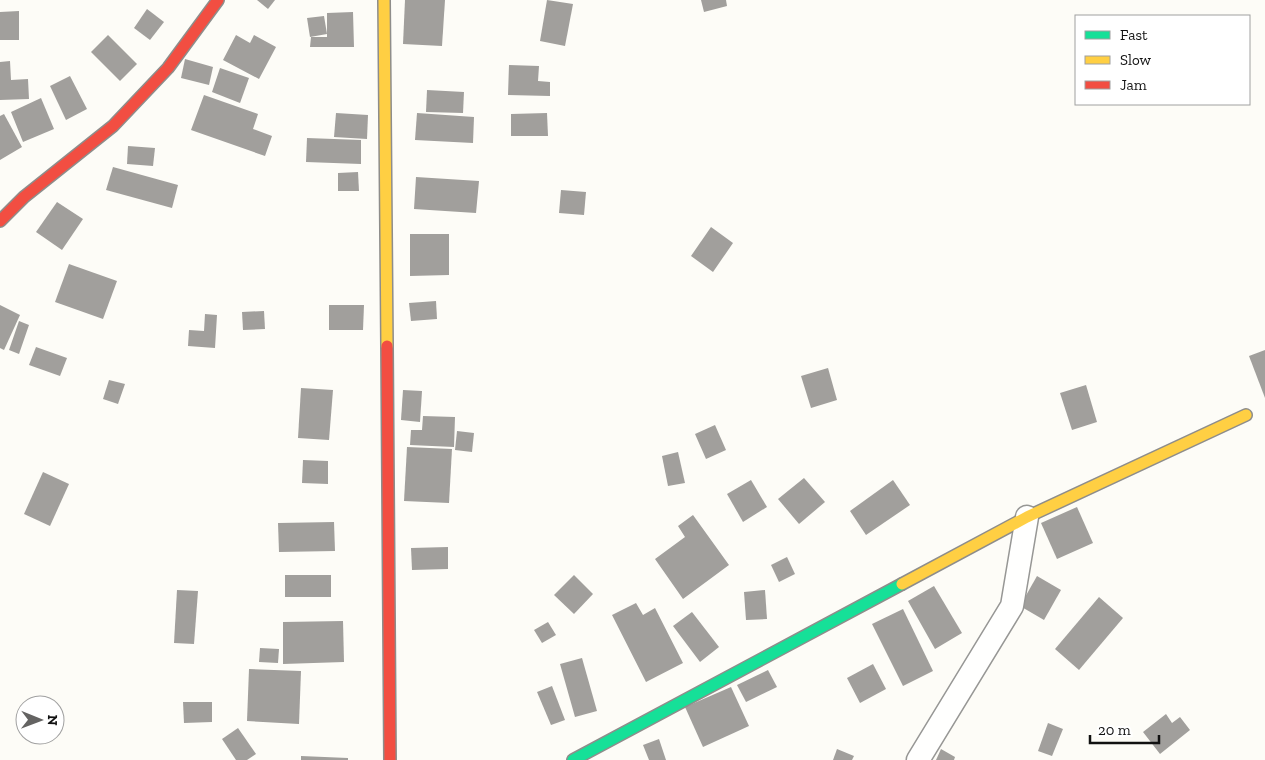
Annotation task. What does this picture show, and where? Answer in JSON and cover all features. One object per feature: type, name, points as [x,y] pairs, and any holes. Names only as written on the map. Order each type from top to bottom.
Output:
[{"type":"street","points":[[0,221],[24,197],[113,126],[168,68],[218,0]]},
{"type":"street","points":[[384,0],[390,760]]},
{"type":"street","points":[[573,760],[1027,517],[1246,416]]},
{"type":"street","points":[[918,760],[1012,606],[1027,517]]},
{"type":"building","points":[[257,0],[275,0],[268,9]]},
{"type":"building","points":[[405,0],[445,0],[442,46],[403,44]]},
{"type":"building","points":[[547,0],[573,4],[565,46],[540,41]]},
{"type":"building","points":[[701,0],[726,0],[727,6],[704,12]]},
{"type":"building","points":[[147,9],[164,22],[150,40],[134,28]]},
{"type":"building","points":[[19,11],[19,40],[0,40],[0,12]]},
{"type":"building","points":[[353,12],[354,47],[310,47],[311,37],[327,37],[327,13]]},
{"type":"building","points":[[324,16],[327,34],[310,37],[307,18]]},
{"type":"building","points":[[108,35],[137,64],[120,81],[91,52]]},
{"type":"building","points":[[236,35],[250,43],[254,35],[276,47],[259,79],[223,60]]},
{"type":"building","points":[[185,59],[213,67],[209,85],[181,78]]},
{"type":"building","points":[[10,61],[11,80],[28,79],[29,99],[0,100],[0,62]]},
{"type":"building","points":[[509,65],[539,66],[538,81],[550,82],[550,96],[508,95]]},
{"type":"building","points":[[220,68],[249,78],[240,103],[212,92]]},
{"type":"building","points":[[70,76],[87,109],[66,120],[50,86]]},
{"type":"building","points":[[427,90],[464,92],[463,113],[426,112]]},
{"type":"building","points":[[204,95],[258,114],[253,129],[272,136],[265,156],[191,130]]},
{"type":"building","points":[[41,98],[54,129],[23,142],[11,112]]},
{"type":"building","points":[[336,113],[368,115],[367,139],[334,137]]},
{"type":"building","points":[[417,113],[474,117],[473,143],[415,140]]},
{"type":"building","points":[[547,113],[548,136],[511,136],[511,114]]},
{"type":"building","points":[[4,114],[22,147],[0,160],[0,116]]},
{"type":"building","points":[[307,138],[361,140],[361,164],[306,162]]},
{"type":"building","points":[[128,146],[155,148],[153,166],[127,164]]},
{"type":"building","points":[[113,167],[178,185],[172,208],[106,190]]},
{"type":"building","points":[[358,172],[359,191],[338,191],[338,173]]},
{"type":"building","points":[[416,177],[479,181],[476,213],[414,209]]},
{"type":"building","points":[[561,190],[586,192],[584,215],[559,213]]},
{"type":"building","points":[[57,202],[83,219],[62,250],[36,232]]},
{"type":"building","points":[[711,227],[733,243],[713,272],[691,256]]},
{"type":"building","points":[[410,234],[449,234],[449,275],[410,276]]},
{"type":"building","points":[[69,264],[117,281],[103,319],[55,302]]},
{"type":"building","points":[[436,301],[437,319],[411,321],[409,303]]},
{"type":"building","points":[[0,305],[20,315],[4,350],[0,348]]},
{"type":"building","points":[[329,305],[364,305],[363,330],[329,330]]},
{"type":"building","points":[[264,311],[265,329],[243,330],[242,312]]},
{"type":"building","points":[[205,314],[217,315],[215,348],[188,346],[189,330],[204,331]]},
{"type":"building","points":[[19,321],[29,325],[19,354],[9,350]]},
{"type":"building","points":[[36,347],[67,358],[60,376],[29,365]]},
{"type":"building","points":[[1265,350],[1265,398],[1249,356]]},
{"type":"building","points":[[828,368],[837,400],[811,408],[801,376]]},
{"type":"building","points":[[109,380],[125,384],[118,404],[103,399]]},
{"type":"building","points":[[1086,385],[1097,422],[1072,430],[1060,393]]},
{"type":"building","points":[[301,388],[333,390],[329,440],[298,438]]},
{"type":"building","points":[[403,390],[422,391],[420,422],[401,420]]},
{"type":"building","points":[[423,416],[455,417],[454,447],[410,445],[411,430],[422,430]]},
{"type":"building","points":[[715,425],[726,450],[706,459],[695,434]]},
{"type":"building","points":[[457,431],[474,433],[472,452],[455,450]]},
{"type":"building","points":[[407,447],[452,449],[449,503],[404,501]]},
{"type":"building","points":[[678,452],[685,483],[668,486],[662,456]]},
{"type":"building","points":[[303,460],[328,461],[328,484],[302,483]]},
{"type":"building","points":[[43,472],[69,484],[50,526],[24,514]]},
{"type":"building","points":[[804,478],[825,502],[799,524],[778,499]]},
{"type":"building","points":[[751,480],[767,507],[743,522],[727,494]]},
{"type":"building","points":[[893,480],[910,505],[866,535],[850,511]]},
{"type":"building","points":[[1077,507],[1093,543],[1057,559],[1041,523]]},
{"type":"building","points":[[693,515],[729,565],[683,599],[655,559],[685,537],[678,526]]},
{"type":"building","points":[[334,522],[335,551],[279,552],[278,523]]},
{"type":"building","points":[[448,547],[448,569],[412,570],[411,548]]},
{"type":"building","points":[[787,557],[795,574],[779,582],[771,565]]},
{"type":"building","points":[[285,575],[331,575],[331,597],[285,597]]},
{"type":"building","points":[[574,575],[593,594],[574,614],[554,595]]},
{"type":"building","points":[[1037,576],[1061,590],[1044,620],[1020,606]]},
{"type":"building","points":[[934,586],[962,633],[935,649],[908,601]]},
{"type":"building","points":[[177,590],[198,591],[194,644],[174,643]]},
{"type":"building","points":[[765,590],[767,619],[746,620],[744,592]]},
{"type":"building","points":[[1099,597],[1123,618],[1079,670],[1055,649]]},
{"type":"building","points":[[636,603],[643,615],[655,608],[683,663],[646,682],[612,615]]},
{"type":"building","points":[[903,609],[933,671],[903,686],[872,624]]},
{"type":"building","points":[[692,612],[719,647],[700,662],[673,626]]},
{"type":"building","points":[[343,621],[344,662],[283,664],[283,622]]},
{"type":"building","points":[[548,622],[556,635],[542,643],[534,630]]},
{"type":"building","points":[[260,648],[279,649],[278,663],[259,662]]},
{"type":"building","points":[[582,658],[597,711],[575,717],[560,664]]},
{"type":"building","points":[[873,664],[886,689],[860,703],[847,678]]},
{"type":"building","points":[[249,669],[301,671],[299,724],[247,721]]},
{"type":"building","points":[[768,670],[777,687],[746,702],[737,685]]},
{"type":"building","points":[[552,686],[565,720],[551,725],[537,692]]},
{"type":"building","points":[[731,687],[749,726],[703,747],[685,707]]},
{"type":"building","points":[[183,702],[212,702],[212,722],[184,723]]},
{"type":"building","points":[[1166,714],[1172,723],[1180,717],[1190,730],[1160,754],[1143,732]]},
{"type":"building","points":[[1048,723],[1063,729],[1052,756],[1038,751]]},
{"type":"building","points":[[238,728],[256,754],[247,760],[236,760],[222,739]]},
{"type":"building","points":[[659,739],[666,760],[649,760],[643,745]]},
{"type":"building","points":[[837,749],[854,756],[852,760],[833,760]]},
{"type":"building","points":[[941,749],[955,757],[954,760],[936,760]]},
{"type":"building","points":[[301,756],[348,758],[348,760],[301,760]]},
{"type":"traffic: fast","points":[[573,760],[902,584]]},
{"type":"traffic: slow","points":[[384,0],[387,346]]},
{"type":"traffic: slow","points":[[902,584],[1027,517],[1246,415]]},
{"type":"traffic: jam","points":[[0,221],[24,197],[113,126],[168,68],[218,0]]},
{"type":"traffic: jam","points":[[387,346],[390,760]]}]
